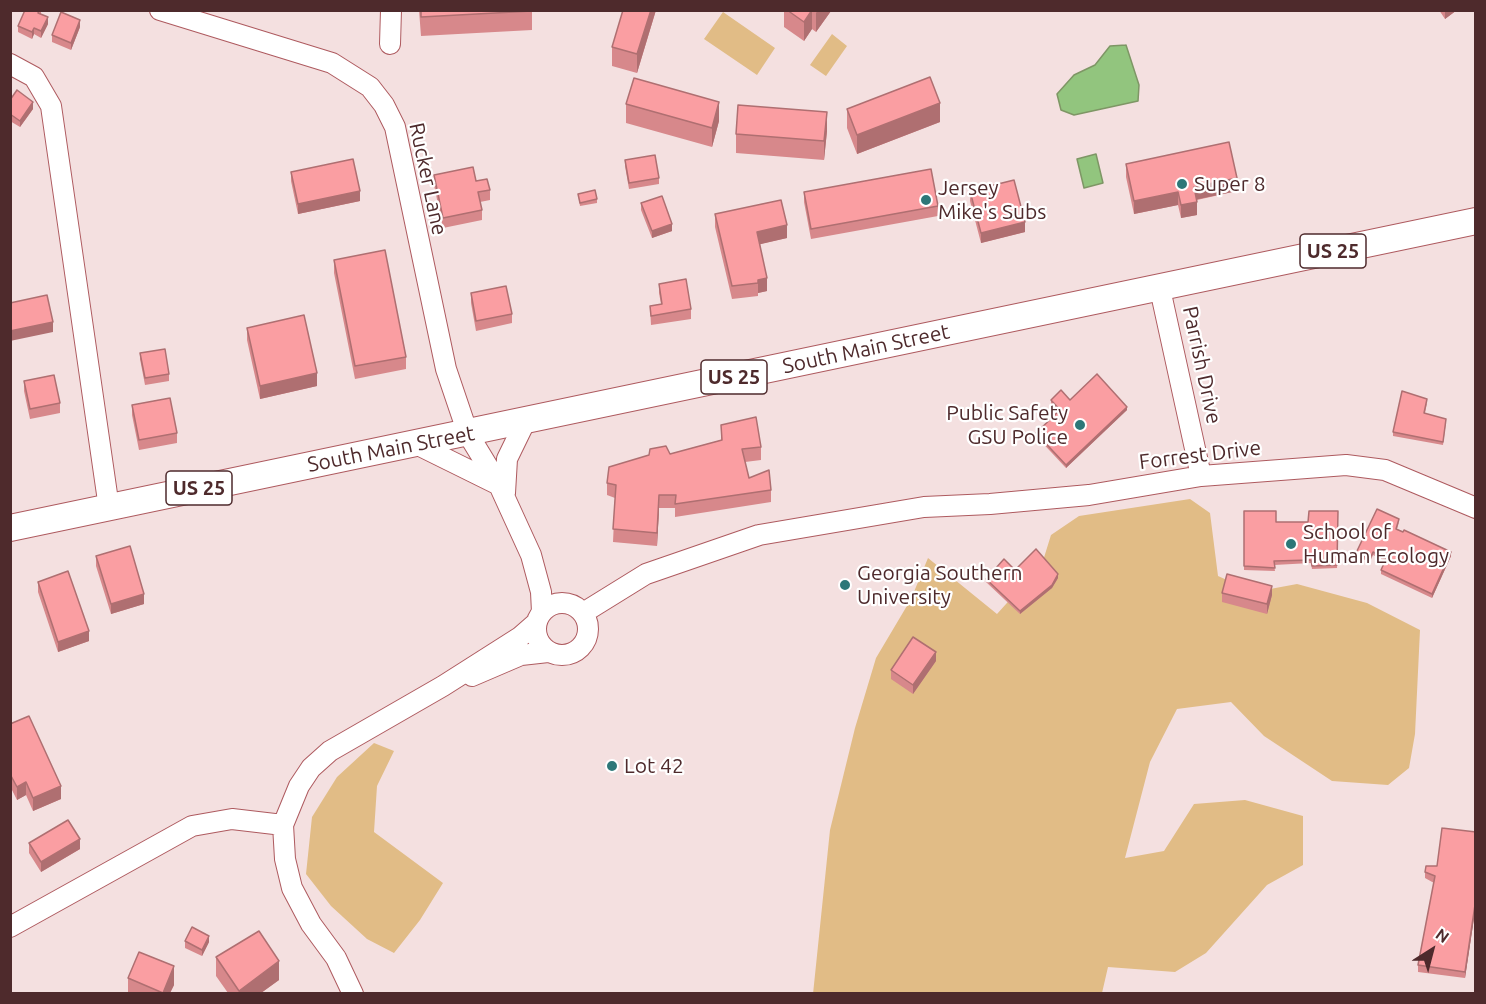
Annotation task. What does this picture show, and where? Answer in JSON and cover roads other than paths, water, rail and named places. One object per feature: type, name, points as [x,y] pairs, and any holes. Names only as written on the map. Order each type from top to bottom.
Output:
[{"type":"main road","name":"South Main Street","points":[[10,528],[1162,294],[1476,221]]},
{"type":"street","name":"Rucker Lane","points":[[160,10],[332,63],[370,87],[384,105],[395,127],[446,369],[468,434],[502,490],[531,555]]},
{"type":"street","points":[[390,44],[391,10]]},
{"type":"street","points":[[10,64],[34,77],[51,106],[109,508]]},
{"type":"street","name":"Parrish Drive","points":[[1162,294],[1201,476]]},
{"type":"street","points":[[416,444],[502,490],[507,459],[525,422]]},
{"type":"street","name":"Forrest Drive","points":[[582,615],[606,596],[617,593],[646,574],[759,535],[924,507],[1089,495],[1201,476],[1346,465],[1385,470],[1476,508]]},
{"type":"street","points":[[443,686],[499,667],[521,655],[548,652],[562,656],[576,652],[586,641],[582,615],[560,594],[531,555]]},
{"type":"street","points":[[531,555],[541,592],[538,639],[548,652]]},
{"type":"street","points":[[354,993],[336,958],[311,924],[292,888],[285,859],[284,825],[299,786],[311,768],[324,757],[520,637],[557,603],[582,615]]},
{"type":"street","points":[[10,927],[192,826],[232,819],[284,825]]},
{"type":"place","name":"Super 8","points":[[1182,184]]},
{"type":"place","name":"Jersey Mike's Subs","points":[[926,200]]},
{"type":"place","name":"Public Safety GSU Police","points":[[1080,425]]},
{"type":"place","name":"School of Human Ecology","points":[[1291,544]]},
{"type":"place","name":"Georgia Southern University","points":[[845,585]]},
{"type":"place","name":"Lot 42","points":[[612,766]]}]
